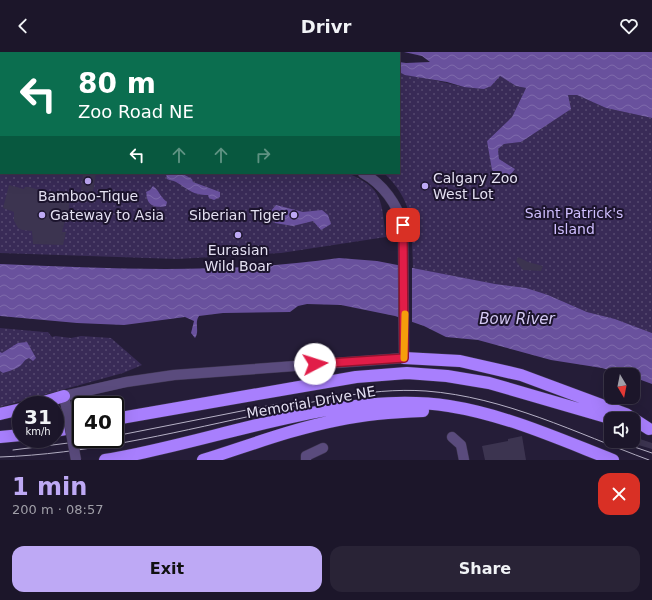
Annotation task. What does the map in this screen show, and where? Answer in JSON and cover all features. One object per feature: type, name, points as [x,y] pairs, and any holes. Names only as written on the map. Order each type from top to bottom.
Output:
[{"type":"highway","points":[[404,358],[460,361],[521,375],[626,414],[650,430]]},
{"type":"highway","name":"Memorial Drive NE","points":[[124,417],[356,377],[407,373],[447,376],[489,383],[604,416]]},
{"type":"highway","name":"Memorial Drive NE","points":[[105,460],[161,449],[336,409],[392,403],[440,405],[477,411],[521,424],[613,460]]},
{"type":"highway","points":[[203,460],[304,428],[336,420],[383,413],[425,410],[440,405]]},
{"type":"highway","points":[[0,414],[12,411]]},
{"type":"highway","points":[[640,427],[650,430]]},
{"type":"highway","points":[[0,437],[12,436]]},
{"type":"street","points":[[76,460],[64,396],[126,382],[174,375],[404,358],[405,254],[403,225],[397,208],[381,186],[364,174]]},
{"type":"street","points":[[452,437],[461,445],[464,460]]},
{"type":"street","points":[[306,458],[323,448]]},
{"type":"green space","name":"Saint Patrick's Island","points":[[400,72],[464,87],[500,76],[516,86],[526,88],[512,117],[487,141],[499,159],[498,149],[504,144],[521,142],[568,95],[577,95],[606,108],[652,118],[652,333],[615,319],[587,312],[548,295],[413,268],[410,217],[402,195],[385,174],[400,174]]},
{"type":"green space","points":[[0,174],[349,174],[368,184],[374,190],[381,205],[386,237],[281,253],[177,259],[0,253]]},
{"type":"green space","points":[[0,328],[48,332],[52,337],[71,338],[81,336],[111,338],[142,365],[123,373],[40,396],[12,396],[12,404],[0,407]]},
{"type":"water","points":[[404,52],[652,52],[652,118],[606,108],[577,95],[568,95],[571,109],[521,142],[504,144],[498,149],[499,159],[515,169],[505,181],[492,170],[487,141],[512,117],[526,88],[516,86],[500,76],[491,86],[484,89],[464,87],[447,82],[405,75],[400,72],[400,62],[430,62],[422,56]]},
{"type":"water","points":[[166,174],[183,174],[192,179],[193,182],[220,192],[220,197],[214,200],[209,198],[208,195],[195,193],[175,181],[167,179]]},
{"type":"water","points":[[153,186],[167,202],[166,206],[155,206],[148,201],[146,192]]},
{"type":"water","points":[[276,205],[303,212],[322,210],[328,215],[331,224],[321,230],[313,221],[293,226],[275,223],[270,212]]},
{"type":"water","name":"Bow River","points":[[339,258],[377,261],[495,284],[526,288],[548,295],[587,312],[615,319],[652,333],[652,384],[640,380],[640,368],[604,369],[551,360],[478,340],[446,337],[424,326],[395,316],[341,305],[307,304],[298,306],[290,312],[223,313],[199,316],[195,338],[191,333],[194,321],[185,317],[124,325],[77,323],[0,316],[0,264],[127,269],[170,269],[297,263]]},
{"type":"water","points":[[27,342],[36,358],[33,361],[29,358],[25,360],[15,369],[10,371],[3,373],[0,371],[0,352],[2,353],[18,343]]},
{"type":"pier","points":[[398,263],[412,266],[412,324],[399,320]]},
{"type":"building","name":"Bamboo-Tique","points":[[83,174],[96,174],[93,192],[81,190]]},
{"type":"building","name":"Gateway to Asia","points":[[9,185],[24,189],[25,187],[29,187],[47,192],[70,195],[68,217],[66,217],[62,232],[66,232],[63,245],[33,244],[32,231],[18,228],[14,221],[14,212],[3,208]]},
{"type":"building","points":[[518,257],[528,262],[543,266],[541,271],[523,270],[516,261]]},
{"type":"building","points":[[522,436],[526,460],[485,460],[482,446],[508,441],[508,439]]},
{"type":"building","points":[[640,439],[652,443],[652,449],[640,445]]},
{"type":"tram line","points":[[0,457],[63,452],[126,442],[316,401],[382,391],[404,390],[455,395],[512,408],[649,460]]},
{"type":"tram line","points":[[124,434],[277,404]]},
{"type":"tram line","points":[[13,450],[72,443]]},
{"type":"tram line","points":[[637,448],[652,453]]},
{"type":"slow traffic","points":[[404,358],[405,314]]},
{"type":"place","name":"Bamboo-Tique","points":[[88,181]]},
{"type":"place","name":"Calgary Zoo West Lot","points":[[425,186]]},
{"type":"place","name":"Gateway to Asia","points":[[42,215]]},
{"type":"place","name":"Siberian Tiger","points":[[294,215]]},
{"type":"place","name":"Eurasian Wild Boar","points":[[238,235]]},
{"type":"route","points":[[315,364],[404,358],[405,234],[403,225]]}]
